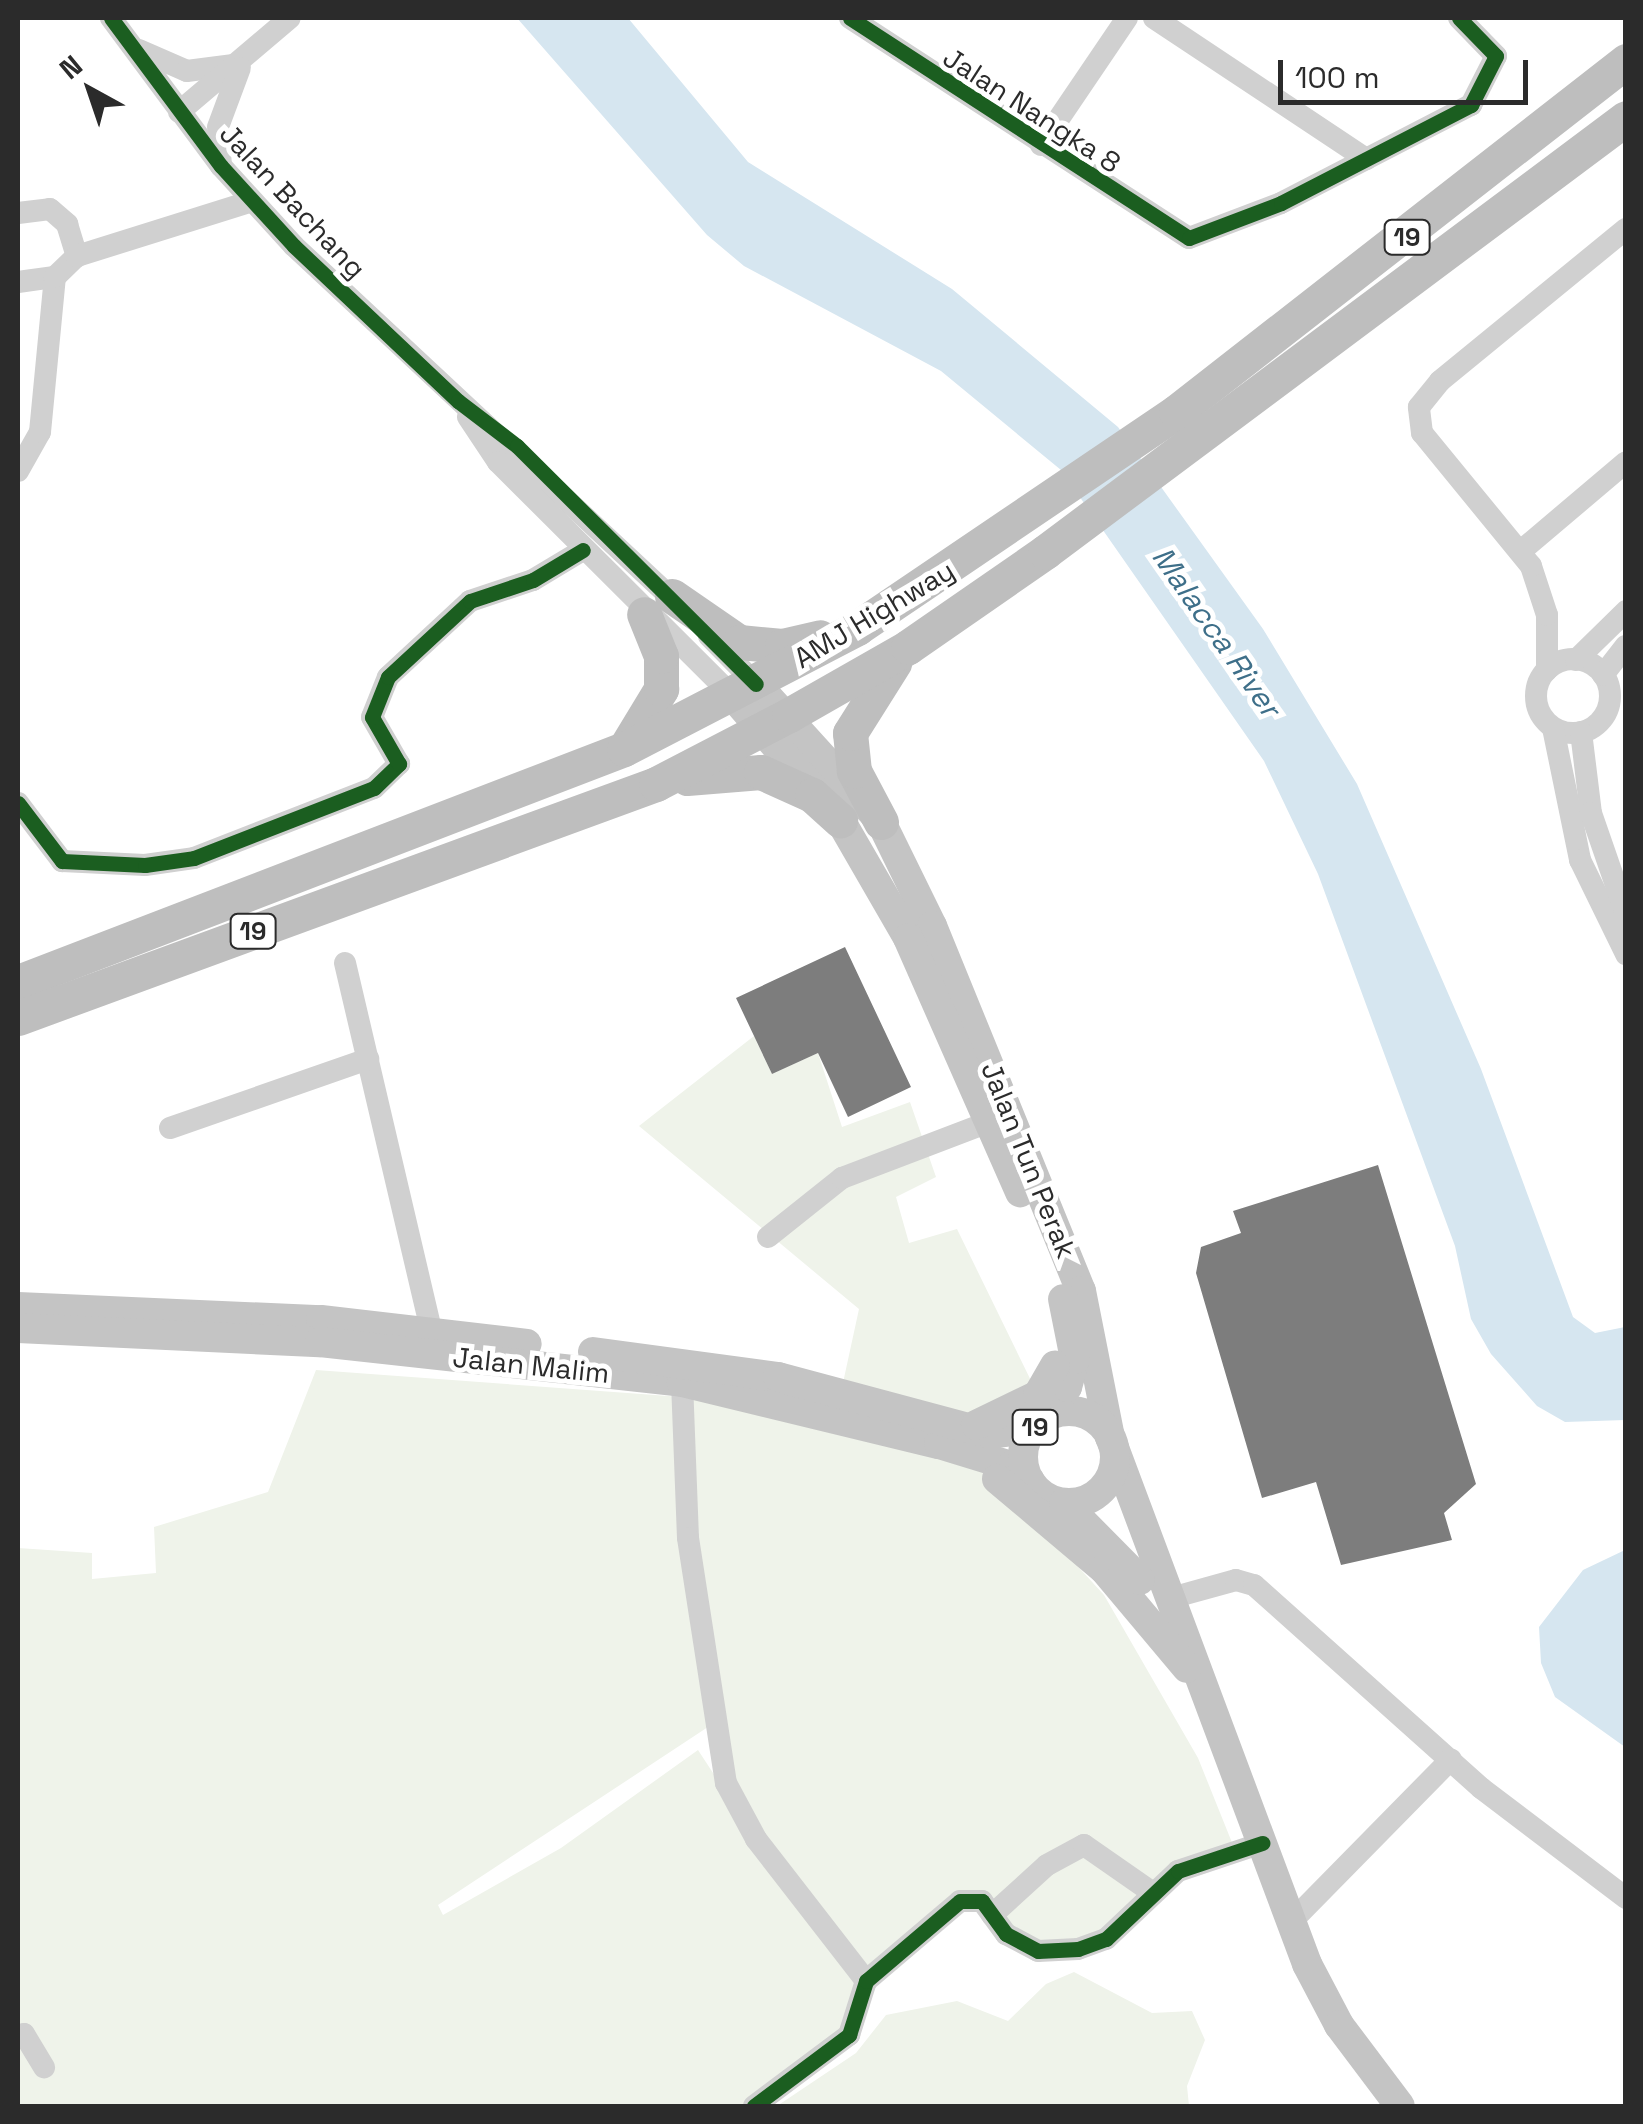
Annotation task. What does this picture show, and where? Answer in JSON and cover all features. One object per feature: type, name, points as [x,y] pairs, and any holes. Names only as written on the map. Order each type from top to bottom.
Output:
[{"type":"highway","name":"AMJ Highway","points":[[18,982],[624,750],[857,628],[1022,523],[1184,406],[1626,61]]},
{"type":"highway","name":"AMJ Highway","points":[[18,1018],[656,784],[776,721],[908,647],[1045,552],[1626,118]]},
{"type":"highway","points":[[624,750],[662,689],[658,605],[759,647],[857,628]]},
{"type":"highway","points":[[881,822],[854,771],[850,733],[908,647]]},
{"type":"highway","points":[[656,784],[761,772],[812,795],[840,820]]},
{"type":"main road","points":[[744,690],[776,721]]},
{"type":"main road","name":"Jalan Tun Perak","points":[[776,721],[840,820],[908,938],[990,1121],[1062,1296],[1075,1359],[1067,1387],[1038,1424]]},
{"type":"main road","name":"Jalan Tun Perak","points":[[776,721],[881,822],[976,1028],[1081,1291],[1110,1437],[1291,1922],[1339,2025],[1400,2106]]},
{"type":"main road","points":[[951,1436],[991,1422],[1038,1395],[1061,1350],[1062,1296]]},
{"type":"main road","name":"Jalan Malim","points":[[18,1307],[154,1308],[431,1331],[778,1376],[951,1436],[1012,1466],[1030,1481]]},
{"type":"main road","name":"Jalan Malim","points":[[18,1328],[320,1342],[682,1382],[951,1436],[1007,1435],[1038,1424]]},
{"type":"main road","name":"19","points":[[1064,1503],[1030,1481],[1023,1456],[1038,1424],[1079,1413],[1110,1437]]},
{"type":"main road","points":[[951,1436],[1065,1530],[1144,1612],[1211,1704]]},
{"type":"main road","points":[[1064,1503],[1104,1488],[1115,1462],[1110,1437]]},
{"type":"main road","name":"Jalan Tun Perak","points":[[1064,1503],[1101,1534],[1187,1642]]},
{"type":"street","name":"Jalan Bachang","points":[[111,18],[178,112],[252,201],[458,402],[517,446],[658,605],[744,690]]},
{"type":"street","points":[[178,112],[244,61],[290,18]]},
{"type":"street","points":[[1041,145],[1127,18]]},
{"type":"street","points":[[1154,18],[1366,159],[1471,105],[1496,66],[1493,46],[1459,18]]},
{"type":"street","name":"Jalan Nangka 8","points":[[854,19],[1041,145],[1189,238],[1366,159]]},
{"type":"street","points":[[128,42],[186,71],[244,61]]},
{"type":"street","points":[[221,166],[222,107],[244,61]]},
{"type":"street","points":[[1571,161],[1626,140]]},
{"type":"street","points":[[18,282],[56,276],[77,256],[252,201]]},
{"type":"street","points":[[18,213],[50,209],[68,224],[77,256]]},
{"type":"street","points":[[1626,229],[1440,381],[1419,408],[1422,433],[1522,550],[1548,615],[1547,670],[1537,704],[1553,728],[1580,860],[1626,954]]},
{"type":"street","points":[[18,471],[40,432],[56,276]]},
{"type":"street","name":"Jalan Bachang","points":[[458,402],[498,462],[583,550],[658,605],[744,690]]},
{"type":"street","points":[[1522,550],[1626,462]]},
{"type":"street","points":[[18,802],[62,860],[145,865],[194,858],[374,788],[398,764],[372,717],[388,677],[470,602],[534,580],[583,550]]},
{"type":"street","points":[[1547,670],[1576,660],[1626,611]]},
{"type":"street","points":[[1553,728],[1582,732],[1606,712],[1603,675],[1626,646]]},
{"type":"street","points":[[1576,660],[1603,675]]},
{"type":"street","points":[[1582,732],[1591,813],[1626,914]]},
{"type":"street","points":[[344,963],[431,1331]]},
{"type":"street","points":[[170,1128],[368,1058]]},
{"type":"street","points":[[768,1237],[842,1178],[990,1121]]},
{"type":"street","points":[[682,1382],[688,1538],[726,1783],[756,1839],[866,1981]]},
{"type":"street","points":[[1171,1598],[1236,1580],[1254,1585],[1451,1759],[1626,1898]]},
{"type":"street","points":[[1291,1922],[1451,1759]]},
{"type":"street","points":[[754,2106],[849,2035],[866,1981],[960,1901],[976,1898],[1038,1951],[1078,1949],[1106,1940],[1153,1893],[1196,1861],[1262,1843]]},
{"type":"street","points":[[992,1914],[1084,1845],[1153,1893]]},
{"type":"street","points":[[18,2036],[24,2034],[44,2067]]},
{"type":"shaded area","points":[[754,1036],[772,1074],[818,1053],[842,1127],[910,1102],[936,1177],[896,1197],[909,1243],[957,1229],[1038,1395],[975,1454],[1104,1595],[1198,1758],[1235,1850],[1178,1871],[1078,1949],[1017,1940],[992,1915],[960,1902],[866,1981],[849,2035],[754,2106],[18,2106],[18,1548],[92,1553],[92,1579],[156,1573],[154,1527],[268,1492],[316,1370],[682,1397],[841,1392],[859,1309],[639,1126]],"holes":[[[711,1725],[734,1805],[698,1750],[561,1848],[443,1915],[438,1905]]]},
{"type":"shaded area","points":[[1074,1972],[1152,2013],[1192,2011],[1205,2040],[1187,2086],[1189,2106],[777,2106],[856,2053],[886,2015],[957,2001],[1008,2021],[1046,1984]]},
{"type":"water","name":"Malacca River","points":[[517,18],[628,18],[748,162],[952,289],[1118,427],[1263,629],[1357,784],[1481,1069],[1573,1317],[1595,1333],[1625,1327],[1625,1420],[1565,1422],[1537,1406],[1491,1354],[1471,1319],[1455,1246],[1318,874],[1264,761],[1061,470],[941,371],[744,266],[707,235]]},
{"type":"water","points":[[1625,1550],[1625,1747],[1555,1697],[1541,1663],[1539,1627],[1583,1570]]},
{"type":"building","points":[[845,947],[911,1087],[848,1117],[818,1053],[772,1074],[736,998]]},
{"type":"building","points":[[1378,1165],[1476,1484],[1444,1513],[1452,1540],[1341,1565],[1316,1482],[1262,1498],[1196,1273],[1201,1247],[1241,1233],[1233,1211]]},
{"type":"cycle path","points":[[111,18],[221,166],[294,246],[458,401],[517,446],[756,684]]},
{"type":"cycle path","points":[[850,18],[1189,238],[1281,203],[1471,105],[1496,56],[1459,18]]},
{"type":"cycle path","points":[[18,803],[62,861],[145,865],[194,858],[374,788],[399,764],[372,717],[388,677],[470,601],[533,580],[583,550]]},
{"type":"cycle path","points":[[754,2106],[849,2035],[866,1981],[960,1901],[982,1901],[1006,1934],[1038,1951],[1078,1949],[1106,1939],[1178,1871],[1262,1843]]}]
